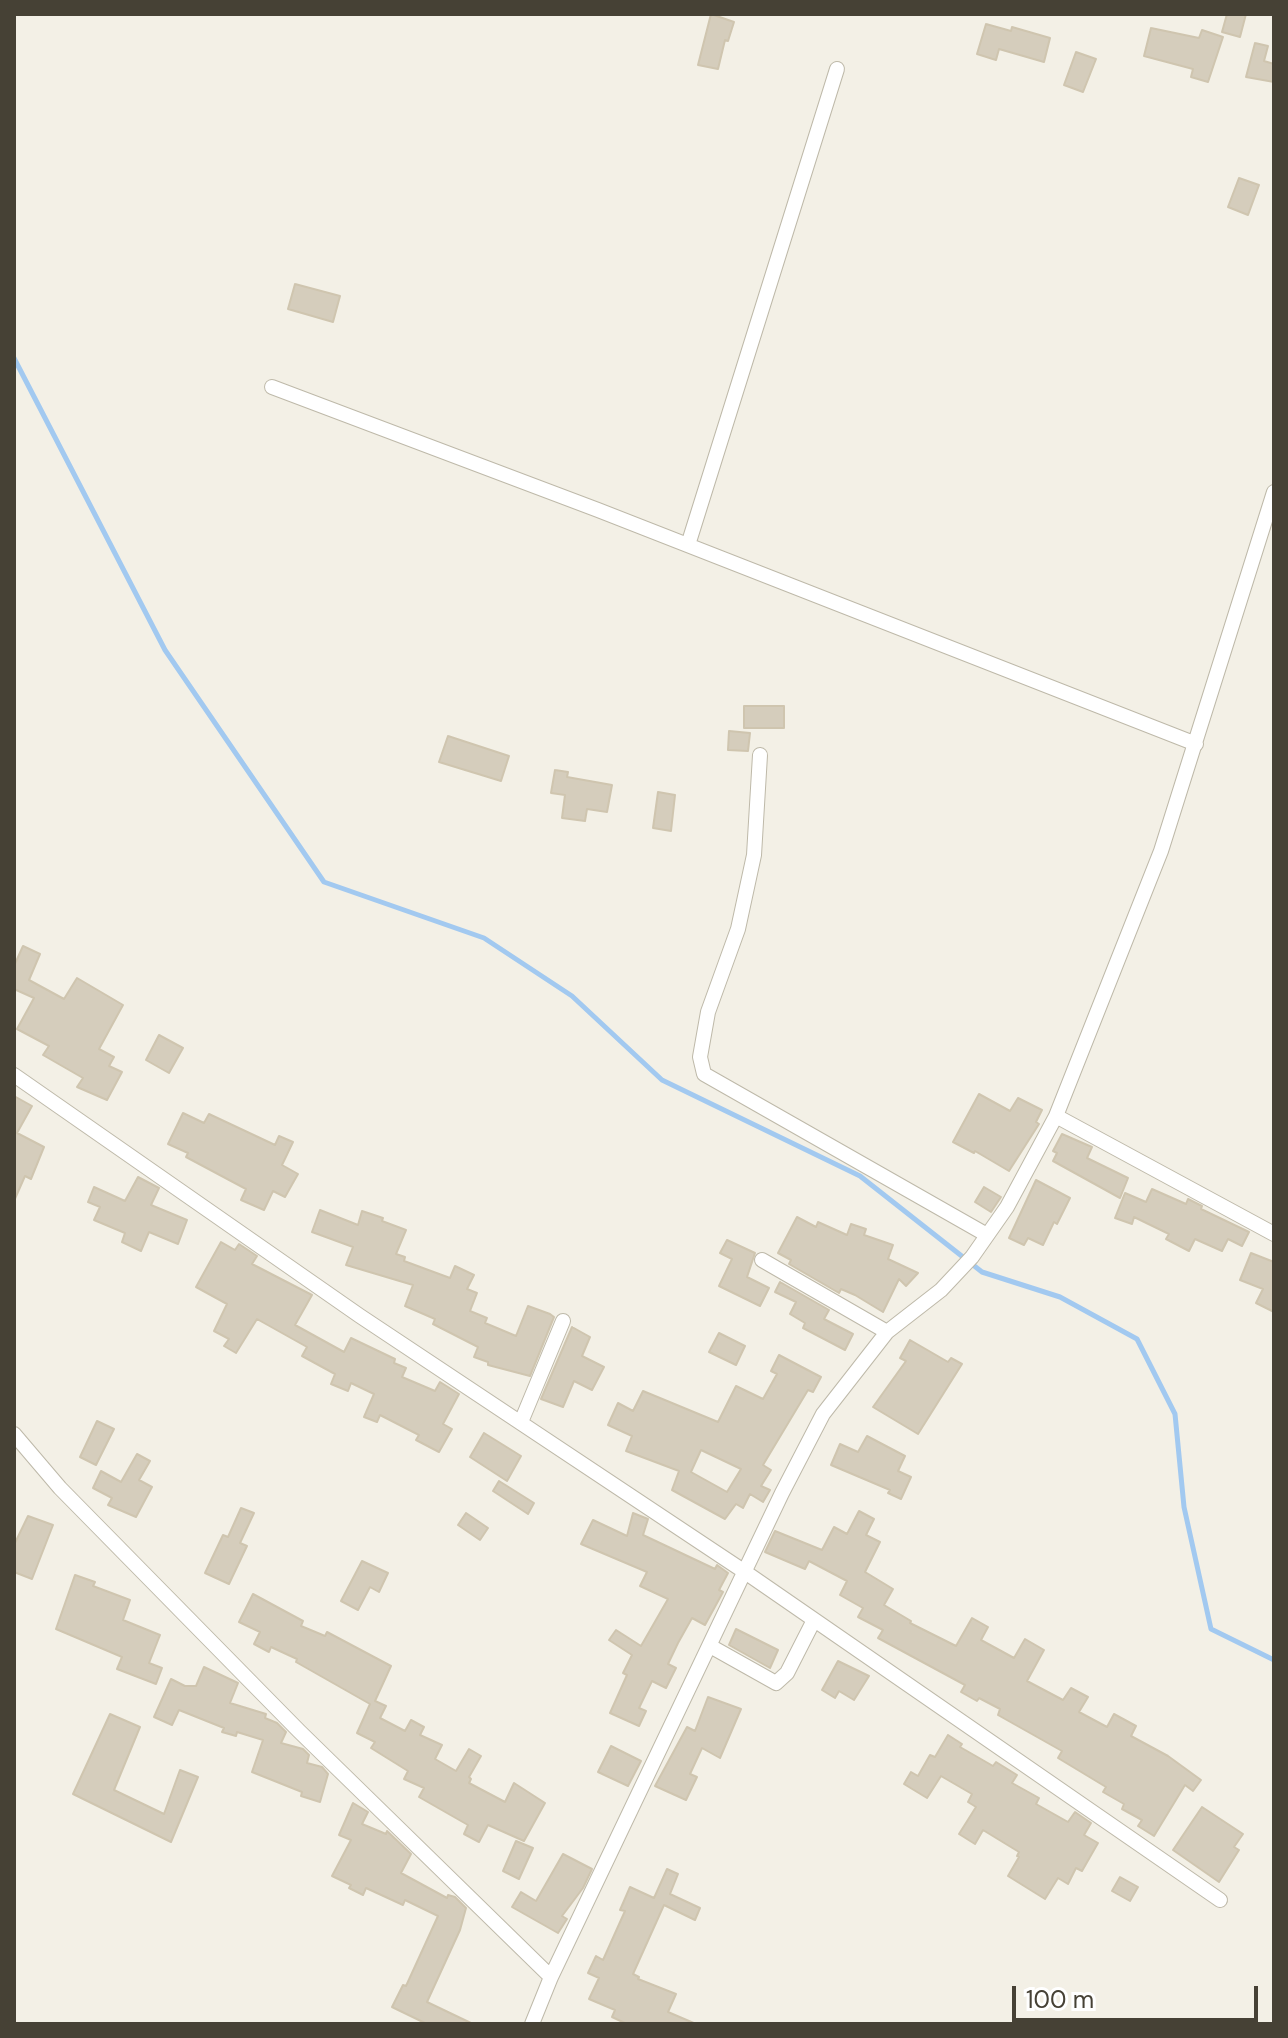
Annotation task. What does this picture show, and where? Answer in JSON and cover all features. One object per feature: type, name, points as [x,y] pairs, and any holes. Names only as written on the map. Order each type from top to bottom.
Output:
[{"type":"street","points":[[688,545],[837,69]]},
{"type":"street","points":[[272,387],[688,545],[1196,744]]},
{"type":"street","points":[[532,2024],[551,1977],[823,1414],[887,1332],[941,1290],[967,1262],[1007,1207],[1056,1116],[1161,851],[1274,492]]},
{"type":"street","points":[[760,755],[754,855],[738,929],[708,1012],[700,1057],[704,1074],[987,1235]]},
{"type":"street","points":[[14,1075],[360,1316],[745,1572],[1220,1900]]},
{"type":"street","points":[[1056,1116],[1274,1234]]},
{"type":"street","points":[[762,1260],[887,1332]]},
{"type":"street","points":[[521,1422],[563,1321]]},
{"type":"street","points":[[14,1434],[60,1488],[299,1731],[551,1977]]},
{"type":"street","points":[[710,1646],[776,1683],[783,1679],[814,1620]]},
{"type":"building","points":[[711,14],[734,22],[728,41],[725,40],[718,69],[698,65]]},
{"type":"building","points":[[1227,14],[1246,14],[1240,37],[1222,32]]},
{"type":"building","points":[[986,24],[1011,31],[1012,27],[1050,38],[1044,62],[999,49],[996,60],[977,54]]},
{"type":"building","points":[[1151,28],[1199,38],[1202,30],[1223,37],[1208,82],[1191,77],[1193,69],[1144,56]]},
{"type":"building","points":[[1255,43],[1268,46],[1264,61],[1274,64],[1274,82],[1246,77]]},
{"type":"building","points":[[1076,52],[1096,59],[1083,92],[1064,85]]},
{"type":"building","points":[[1239,178],[1259,185],[1248,215],[1228,207]]},
{"type":"building","points":[[295,284],[340,296],[333,322],[288,309]]},
{"type":"building","points":[[744,706],[784,706],[784,728],[744,728]]},
{"type":"building","points":[[729,731],[750,733],[748,751],[728,750]]},
{"type":"building","points":[[448,736],[509,756],[501,781],[439,762]]},
{"type":"building","points":[[555,770],[568,772],[567,777],[612,785],[607,812],[587,809],[585,821],[562,818],[565,795],[551,793]]},
{"type":"building","points":[[658,792],[675,795],[671,831],[653,828]]},
{"type":"building","points":[[23,946],[40,954],[29,980],[64,999],[77,978],[123,1005],[99,1049],[114,1057],[109,1066],[122,1072],[107,1100],[77,1087],[83,1078],[43,1055],[49,1046],[17,1029],[34,998],[14,989],[14,966]]},
{"type":"building","points":[[159,1035],[183,1048],[169,1073],[146,1060]]},
{"type":"building","points":[[979,1094],[1010,1111],[1018,1098],[1042,1110],[1036,1122],[1039,1124],[1009,1171],[953,1142]]},
{"type":"building","points":[[14,1096],[32,1106],[17,1133],[44,1147],[31,1179],[25,1176],[14,1201]]},
{"type":"building","points":[[183,1113],[204,1123],[209,1114],[275,1145],[279,1136],[293,1142],[282,1165],[298,1174],[285,1197],[273,1191],[264,1210],[241,1200],[246,1189],[168,1144]]},
{"type":"building","points":[[1062,1134],[1092,1147],[1087,1158],[1128,1178],[1120,1198],[1053,1161],[1057,1153],[1053,1151]]},
{"type":"building","points":[[138,1177],[159,1188],[151,1205],[187,1220],[178,1244],[149,1232],[141,1251],[122,1242],[125,1233],[94,1220],[100,1207],[88,1202],[94,1187],[125,1201]]},
{"type":"building","points":[[1036,1180],[1070,1198],[1043,1245],[1028,1238],[1024,1245],[1009,1238]]},
{"type":"building","points":[[984,1187],[1001,1197],[991,1212],[975,1202]]},
{"type":"building","points":[[1152,1189],[1186,1204],[1188,1199],[1202,1206],[1201,1209],[1249,1232],[1242,1246],[1228,1239],[1222,1251],[1195,1239],[1189,1251],[1166,1239],[1169,1234],[1134,1217],[1132,1224],[1115,1218],[1125,1193],[1146,1202]]},
{"type":"building","points":[[320,1210],[358,1225],[362,1211],[383,1218],[382,1221],[406,1230],[396,1254],[405,1257],[404,1261],[450,1278],[455,1266],[474,1275],[467,1289],[477,1293],[470,1311],[487,1318],[485,1323],[516,1336],[528,1306],[554,1317],[530,1376],[488,1365],[488,1362],[474,1357],[478,1347],[433,1324],[435,1319],[405,1306],[413,1285],[346,1265],[353,1247],[312,1232]]},
{"type":"building","points":[[797,1217],[816,1227],[818,1222],[847,1235],[851,1224],[866,1229],[864,1235],[893,1245],[888,1259],[918,1273],[906,1286],[899,1279],[883,1312],[855,1295],[841,1289],[839,1293],[789,1264],[791,1260],[778,1253]]},
{"type":"building","points":[[727,1240],[755,1253],[747,1277],[769,1288],[760,1306],[719,1286],[732,1259],[720,1253]]},
{"type":"building","points":[[221,1242],[235,1250],[239,1244],[257,1256],[252,1264],[312,1295],[295,1325],[344,1352],[351,1338],[395,1359],[394,1363],[406,1368],[402,1377],[435,1391],[440,1382],[459,1394],[443,1424],[452,1429],[439,1452],[416,1440],[419,1435],[380,1415],[377,1422],[364,1417],[374,1394],[351,1383],[348,1391],[331,1384],[335,1374],[302,1356],[307,1347],[257,1319],[236,1353],[224,1346],[229,1339],[214,1331],[227,1304],[196,1287]]},
{"type":"building","points":[[1251,1253],[1274,1262],[1274,1312],[1256,1303],[1263,1289],[1240,1280]]},
{"type":"building","points":[[780,1282],[829,1310],[824,1319],[853,1334],[845,1350],[803,1328],[805,1323],[790,1314],[796,1302],[775,1292]]},
{"type":"building","points":[[572,1327],[590,1337],[582,1356],[604,1367],[592,1390],[574,1381],[563,1407],[541,1399]]},
{"type":"building","points":[[719,1333],[745,1346],[736,1365],[709,1352]]},
{"type":"building","points":[[910,1340],[948,1362],[951,1358],[962,1364],[918,1434],[873,1407],[906,1361],[900,1358]]},
{"type":"building","points":[[779,1355],[821,1377],[813,1392],[808,1390],[763,1465],[771,1470],[761,1486],[770,1490],[763,1502],[750,1494],[743,1508],[736,1504],[725,1519],[672,1490],[679,1471],[626,1451],[632,1436],[608,1425],[618,1403],[633,1411],[643,1391],[718,1422],[736,1386],[763,1399],[777,1374],[771,1371]],"holes":[[[701,1450],[741,1469],[727,1492],[691,1472]]]},
{"type":"building","points":[[97,1421],[114,1429],[96,1465],[80,1457]]},
{"type":"building","points":[[484,1433],[521,1456],[507,1481],[470,1457]]},
{"type":"building","points":[[867,1436],[905,1456],[898,1471],[911,1477],[901,1499],[888,1493],[890,1490],[831,1465],[840,1444],[858,1452]]},
{"type":"building","points":[[137,1454],[150,1461],[139,1480],[152,1487],[136,1517],[108,1505],[112,1498],[93,1488],[101,1471],[121,1482]]},
{"type":"building","points":[[499,1481],[534,1503],[528,1514],[493,1491]]},
{"type":"building","points":[[241,1508],[254,1513],[240,1543],[247,1546],[229,1584],[205,1573],[223,1535],[228,1537]]},
{"type":"building","points":[[859,1511],[874,1519],[866,1535],[880,1542],[865,1572],[893,1589],[884,1605],[910,1623],[956,1646],[972,1618],[988,1627],[981,1640],[1014,1658],[1025,1639],[1044,1650],[1027,1681],[1063,1700],[1071,1688],[1088,1697],[1079,1712],[1107,1727],[1114,1714],[1136,1726],[1131,1736],[1168,1756],[1201,1780],[1193,1791],[1185,1785],[1154,1836],[1138,1826],[1142,1820],[1122,1809],[1124,1804],[1103,1792],[1106,1787],[1058,1758],[1062,1751],[998,1715],[1000,1709],[961,1692],[965,1685],[878,1638],[883,1630],[858,1617],[863,1608],[840,1595],[847,1581],[809,1561],[805,1569],[765,1552],[775,1531],[822,1550],[834,1527],[847,1534]]},
{"type":"building","points":[[466,1513],[488,1528],[480,1540],[458,1525]]},
{"type":"building","points":[[633,1513],[648,1519],[643,1535],[715,1569],[717,1565],[728,1573],[719,1590],[723,1592],[705,1625],[692,1618],[678,1643],[668,1664],[676,1668],[666,1688],[652,1681],[639,1708],[646,1711],[639,1726],[610,1713],[627,1675],[623,1673],[632,1655],[609,1640],[616,1630],[641,1646],[668,1599],[640,1586],[647,1572],[581,1544],[593,1520],[627,1536]]},
{"type":"building","points":[[28,1516],[53,1525],[32,1579],[14,1572],[14,1545]]},
{"type":"building","points":[[362,1561],[388,1573],[379,1592],[370,1587],[358,1610],[341,1601]]},
{"type":"building","points":[[75,1575],[95,1582],[93,1586],[130,1600],[123,1620],[160,1635],[149,1663],[162,1668],[156,1684],[117,1669],[122,1657],[56,1629]]},
{"type":"building","points":[[253,1594],[303,1621],[301,1626],[325,1636],[327,1632],[391,1666],[375,1701],[386,1706],[380,1718],[405,1731],[411,1720],[424,1727],[420,1735],[442,1745],[435,1759],[456,1771],[469,1749],[481,1756],[469,1777],[469,1783],[505,1802],[514,1783],[545,1803],[524,1841],[488,1825],[479,1842],[464,1834],[468,1825],[419,1797],[424,1788],[404,1779],[408,1771],[371,1748],[375,1742],[357,1733],[370,1704],[296,1662],[297,1659],[271,1647],[269,1652],[254,1644],[260,1632],[239,1622]]},
{"type":"building","points":[[736,1629],[778,1650],[770,1668],[729,1645]]},
{"type":"building","points":[[838,1661],[869,1676],[854,1700],[839,1691],[835,1698],[822,1690]]},
{"type":"building","points":[[204,1667],[238,1683],[230,1703],[266,1714],[265,1718],[277,1723],[286,1732],[281,1743],[303,1749],[309,1755],[307,1763],[322,1767],[328,1774],[320,1802],[252,1772],[263,1740],[237,1732],[236,1736],[222,1732],[224,1728],[179,1710],[172,1725],[154,1717],[171,1679],[185,1686],[196,1686]]},
{"type":"building","points":[[708,1697],[741,1709],[720,1758],[702,1748],[690,1774],[697,1777],[686,1800],[655,1786],[687,1727],[695,1731]]},
{"type":"building","points":[[110,1714],[140,1727],[114,1790],[164,1814],[180,1770],[198,1777],[171,1842],[73,1794]]},
{"type":"building","points":[[948,1735],[962,1744],[960,1747],[993,1766],[996,1762],[1017,1775],[1012,1783],[1039,1798],[1036,1804],[1068,1822],[1075,1812],[1091,1823],[1084,1835],[1098,1843],[1082,1871],[1076,1868],[1068,1884],[1058,1878],[1045,1899],[1008,1876],[1019,1852],[983,1830],[975,1844],[959,1834],[976,1807],[968,1802],[972,1794],[941,1776],[927,1798],[904,1784],[911,1772],[918,1776],[930,1755],[935,1757]]},
{"type":"building","points":[[611,1746],[641,1761],[628,1786],[598,1772]]},
{"type":"building","points":[[353,1803],[368,1812],[362,1824],[386,1834],[387,1831],[411,1854],[401,1873],[447,1898],[448,1895],[455,1897],[466,1908],[460,1930],[427,2002],[473,2024],[427,2024],[392,2007],[403,1985],[406,1986],[438,1916],[405,1900],[403,1905],[366,1888],[363,1895],[332,1876],[351,1840],[339,1835]]},
{"type":"building","points":[[1202,1807],[1243,1834],[1234,1847],[1239,1850],[1219,1882],[1173,1850]]},
{"type":"building","points":[[516,1841],[533,1848],[519,1879],[503,1871]]},
{"type":"building","points":[[563,1854],[592,1869],[583,1888],[562,1916],[567,1919],[558,1933],[512,1907],[521,1892],[536,1901]]},
{"type":"building","points":[[667,1869],[678,1874],[670,1894],[700,1908],[695,1920],[664,1905],[633,1974],[638,1979],[676,1994],[668,2012],[696,2024],[627,2024],[612,2017],[615,2010],[589,1999],[599,1978],[588,1973],[596,1956],[603,1960],[625,1911],[620,1910],[630,1887],[654,1898]]},
{"type":"building","points":[[1120,1877],[1138,1887],[1130,1901],[1112,1891]]},
{"type":"waterway","points":[[14,358],[165,650],[324,882],[484,938],[572,996],[662,1080],[860,1176],[982,1272],[1060,1297],[1137,1339],[1175,1414],[1184,1507],[1211,1629],[1274,1660]]}]
